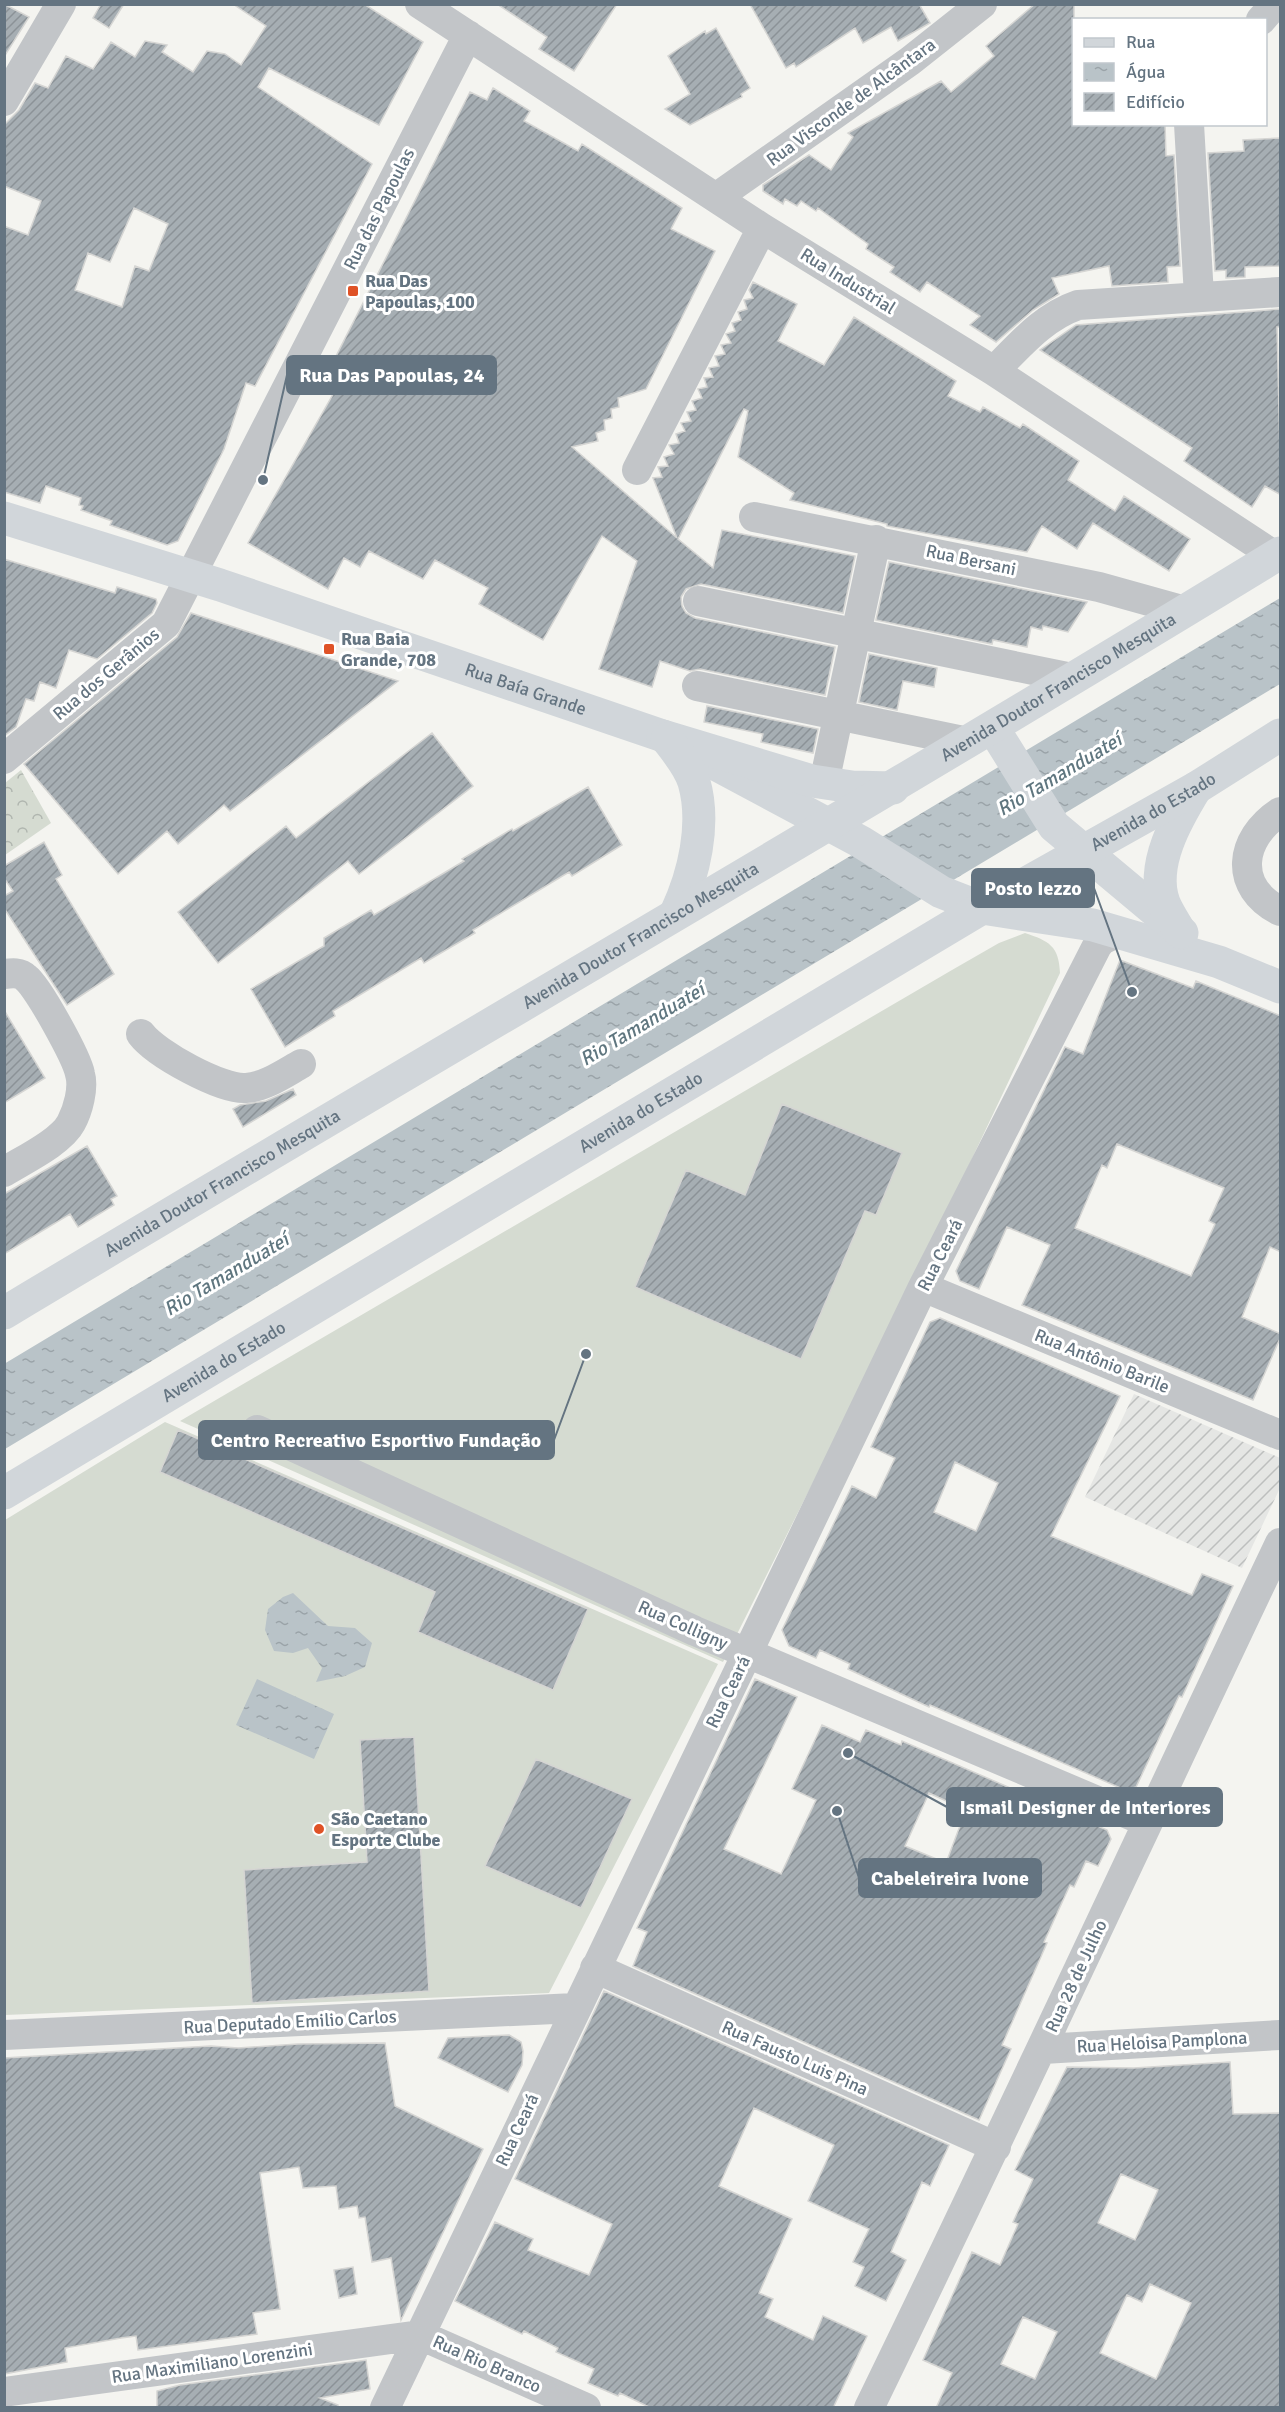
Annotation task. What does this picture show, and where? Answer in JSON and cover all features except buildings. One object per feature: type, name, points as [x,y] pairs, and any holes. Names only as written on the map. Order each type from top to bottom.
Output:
[{"type":"main road","name":"Rua Baía Grande","points":[[4,518],[191,576],[665,737],[861,842],[941,892],[982,908],[1051,916],[1119,932],[1219,962]]},
{"type":"main road","name":"Avenida Doutor Francisco Mesquita","points":[[4,1313],[676,913],[893,788],[1278,555]]},
{"type":"main road","points":[[980,735],[1011,757],[1054,826],[1084,852],[1219,962],[1281,987]]},
{"type":"main road","name":"Avenida do Estado","points":[[4,1493],[982,908],[1196,788],[1281,735]]},
{"type":"main road","points":[[665,737],[824,783],[893,788]]},
{"type":"main road","points":[[665,737],[685,762],[694,782],[698,827],[690,878],[676,913]]},
{"type":"main road","points":[[1180,932],[1164,903],[1160,882],[1162,864],[1175,825],[1196,788]]},
{"type":"street","points":[[4,101],[61,4]]},
{"type":"street","name":"Rua Industrial","points":[[420,4],[762,228],[994,371],[1278,555]]},
{"type":"street","name":"Rua Visconde de Alcântara","points":[[717,197],[910,61],[982,4]]},
{"type":"street","points":[[1263,18],[1275,4]]},
{"type":"street","name":"Rua das Papoulas","points":[[191,576],[468,35]]},
{"type":"street","points":[[1189,126],[1199,296]]},
{"type":"street","points":[[637,470],[762,228]]},
{"type":"street","points":[[994,371],[1038,327],[1060,311],[1078,305],[1281,291]]},
{"type":"street","name":"Rua Bersani","points":[[754,517],[1099,587],[1185,611]]},
{"type":"street","points":[[824,783],[876,540]]},
{"type":"street","name":"Rua dos Gerânios","points":[[4,759],[166,624],[191,576]]},
{"type":"street","points":[[698,601],[1072,678]]},
{"type":"street","points":[[697,686],[839,714],[980,735]]},
{"type":"street","points":[[1281,812],[1263,823],[1249,851],[1246,867],[1250,884],[1265,903],[1281,911]]},
{"type":"street","points":[[1051,916],[1069,934],[1075,947],[1080,981]]},
{"type":"street","name":"Rua Ceará","points":[[385,2408],[923,1287],[1102,940],[1119,932]]},
{"type":"street","points":[[4,974],[15,973],[29,979],[73,1053],[81,1075],[81,1094],[70,1124],[59,1136],[4,1172]]},
{"type":"street","points":[[141,1034],[154,1048],[231,1086],[256,1087],[301,1064]]},
{"type":"street","name":"Rua Antônio Barile","points":[[923,1287],[1281,1435]]},
{"type":"street","name":"Rua Colligny","points":[[257,1430],[747,1653],[1147,1822]]},
{"type":"street","name":"Rua 28 de Julho","points":[[869,2408],[996,2147],[1147,1822],[1281,1543]]},
{"type":"street","name":"Rua Fausto Luis Pina","points":[[595,1968],[996,2147]]},
{"type":"street","name":"Rua Deputado Emilio Carlos","points":[[4,2035],[575,2008]]},
{"type":"street","name":"Rua Heloisa Pamplona","points":[[1048,2037],[1281,2035]]},
{"type":"street","name":"Rua Maximiliano Lorenzini","points":[[4,2392],[420,2335]]},
{"type":"street","name":"Rua Rio Branco","points":[[420,2335],[586,2408]]},
{"type":"shaded area","points":[[1134,1394],[1280,1458],[1280,1488],[1242,1568],[1085,1497]]},
{"type":"green space","points":[[21,770],[51,823],[5,855],[5,783]]},
{"type":"green space","points":[[1025,933],[1051,946],[1057,956],[1060,973],[911,1287],[723,1662],[180,1421],[952,970],[999,943]]},
{"type":"green space","name":"São Caetano Esporte Clube","points":[[165,1422],[718,1664],[549,1993],[5,2015],[5,1520]]},
{"type":"water","name":"Rio Tamanduateí","points":[[1280,598],[1280,684],[5,1449],[4,1364]]},
{"type":"water","points":[[293,1593],[328,1626],[355,1628],[372,1643],[365,1667],[345,1676],[316,1682],[322,1668],[308,1648],[293,1653],[274,1651],[265,1630],[268,1609],[283,1597]]},
{"type":"water","points":[[257,1679],[334,1714],[314,1759],[236,1725]]},
{"type":"place","name":"Rua Das Papoulas, 100","points":[[353,291]]},
{"type":"place","name":"Rua Das Papoulas, 24","points":[[263,480]]},
{"type":"place","name":"Rua Baia Grande, 708","points":[[329,649]]},
{"type":"place","name":"Posto Iezzo","points":[[1132,992]]},
{"type":"place","name":"Centro Recreativo Esportivo Fundação","points":[[586,1354]]},
{"type":"place","name":"Ismail Designer de Interiores","points":[[848,1753]]},
{"type":"place","name":"Cabeleireira Ivone","points":[[837,1811]]},
{"type":"place","name":"São Caetano Esporte Clube","points":[[319,1829]]}]
